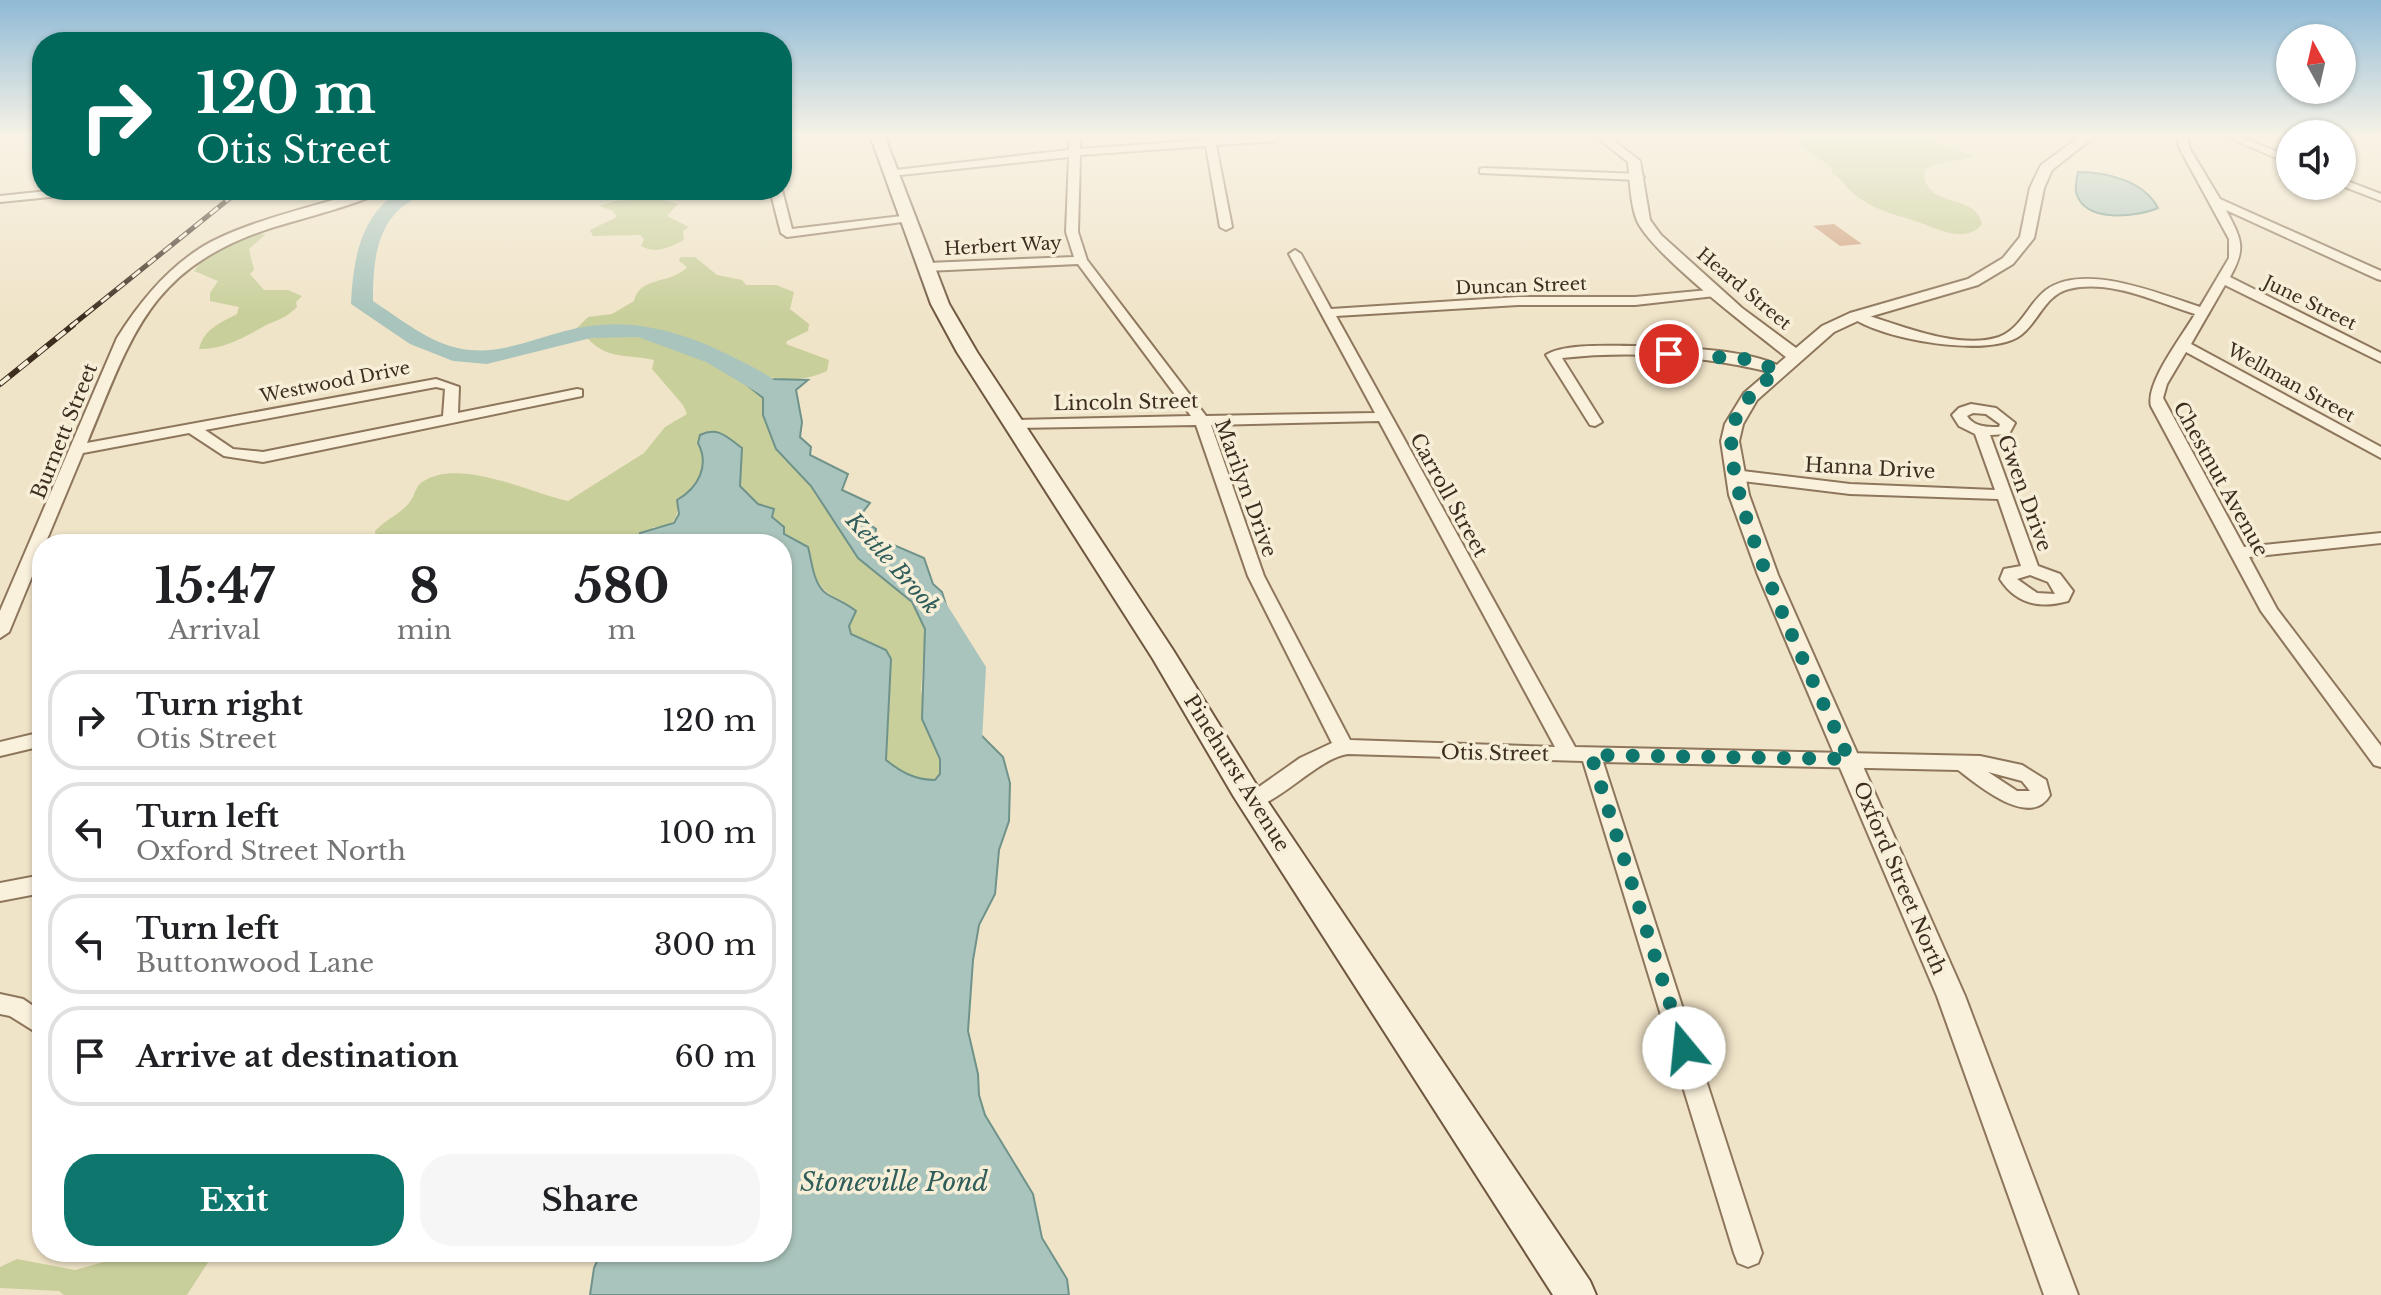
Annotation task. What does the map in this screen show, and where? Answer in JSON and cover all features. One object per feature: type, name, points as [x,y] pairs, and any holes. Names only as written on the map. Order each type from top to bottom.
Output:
[{"type":"main road","name":"Pinehurst Avenue","points":[[900,195],[954,329],[1164,656],[1253,801],[1576,1295]]},
{"type":"street","points":[[1073,195],[1072,232],[1081,260]]},
{"type":"street","points":[[1220,195],[1226,227]]},
{"type":"street","name":"Heard Street","points":[[1640,195],[1641,213],[1648,229],[1787,363]]},
{"type":"street","name":"Oxford Street North","points":[[2036,195],[2027,238],[2008,261],[1987,275],[1956,288],[1856,316],[1828,329],[1744,403],[1730,441],[1734,475],[1774,590],[1951,996],[2061,1295]]},
{"type":"street","name":"Chestnut Avenue","points":[[2213,195],[2235,239],[2237,251],[2157,390],[2158,406],[2270,611],[2381,760]]},
{"type":"street","points":[[0,199],[32,196]]},
{"type":"street","name":"Burnett Street","points":[[42,534],[126,333],[143,307],[174,275],[205,250],[249,231],[347,200]]},
{"type":"street","points":[[779,200],[787,233],[914,229]]},
{"type":"street","points":[[2216,201],[2381,276]]},
{"type":"street","name":"Carroll Street","points":[[1295,254],[1384,417],[1580,755],[1748,1253]]},
{"type":"street","name":"Herbert Way","points":[[927,267],[1081,260]]},
{"type":"street","name":"Marilyn Drive","points":[[1081,260],[1202,421],[1256,576],[1344,747]]},
{"type":"street","name":"June Street","points":[[2223,279],[2381,358]]},
{"type":"street","points":[[1856,316],[1896,332],[1935,340],[2000,341],[2017,333],[2050,292],[2088,283],[2109,285],[2203,312]]},
{"type":"street","name":"Duncan Street","points":[[1327,313],[1506,301],[1635,301],[1715,292]]},
{"type":"street","name":"Wellman Street","points":[[2183,345],[2381,453]]},
{"type":"street","points":[[1595,422],[1553,355],[1614,351],[1787,363]]},
{"type":"street","name":"Westwood Drive","points":[[79,449],[441,383],[452,387],[450,419]]},
{"type":"street","points":[[193,429],[229,453],[263,457],[577,393]]},
{"type":"street","name":"Lincoln Street","points":[[1013,424],[1384,417]]},
{"type":"street","name":"Gwen Drive","points":[[1981,431],[2031,569]]},
{"type":"street","name":"Hanna Drive","points":[[1734,475],[1850,489],[2004,495]]},
{"type":"street","points":[[2239,553],[2381,538]]},
{"type":"street","name":"Burnett Street","points":[[0,632],[32,558]]},
{"type":"street","points":[[0,749],[32,741]]},
{"type":"street","name":"Otis Street","points":[[1253,801],[1276,789],[1318,756],[1344,747],[1964,764]]},
{"type":"street","points":[[0,892],[32,886]]},
{"type":"street","points":[[0,1004],[15,1006],[32,1019]]},
{"type":"green space","points":[[1856,195],[1940,195],[1970,208],[1978,214],[1982,224],[1967,234],[1948,232],[1891,214]]},
{"type":"green space","points":[[662,200],[678,204],[667,216],[689,227],[683,231],[684,240],[652,250],[641,246],[644,239],[640,235],[593,236],[590,230],[617,217],[613,211],[599,206],[615,201]]},
{"type":"green space","points":[[256,231],[265,235],[249,249],[254,270],[250,274],[264,290],[288,290],[302,296],[296,302],[297,307],[283,318],[223,346],[199,349],[209,332],[237,314],[239,307],[210,301],[210,293],[218,281],[194,271],[210,252]]},
{"type":"green space","points":[[680,257],[695,257],[717,275],[742,280],[746,285],[776,285],[794,292],[790,309],[809,324],[808,331],[786,344],[829,360],[827,371],[806,378],[767,377],[746,371],[763,398],[763,415],[776,449],[811,486],[858,558],[912,603],[925,629],[921,691],[940,759],[940,774],[935,780],[908,775],[886,760],[890,692],[886,650],[851,634],[843,601],[826,591],[817,580],[808,547],[792,538],[792,534],[784,533],[783,527],[740,485],[742,448],[698,443],[703,460],[700,476],[691,489],[677,500],[674,521],[666,526],[654,527],[644,534],[375,534],[375,531],[405,507],[422,482],[437,475],[474,475],[568,501],[644,453],[665,427],[687,414],[683,405],[652,369],[654,360],[603,350],[577,328],[588,317],[612,314],[634,301],[637,293],[649,284],[681,272],[687,267],[679,261]]},
{"type":"green space","points":[[17,1259],[75,1270],[103,1262],[208,1262],[187,1295],[64,1295],[59,1291],[0,1288],[0,1267]]},
{"type":"water","points":[[2078,195],[2148,195],[2158,208],[2137,214],[2112,215],[2089,209]]},
{"type":"water","name":"Stoneville Pond","points":[[746,371],[771,379],[808,380],[796,390],[802,422],[800,437],[811,447],[810,455],[848,474],[842,490],[870,503],[859,517],[876,529],[875,537],[924,558],[933,584],[942,592],[956,637],[959,687],[968,716],[975,729],[1003,757],[1010,783],[1009,821],[999,850],[995,894],[979,925],[968,1031],[985,1115],[1033,1194],[1042,1238],[1067,1279],[1069,1295],[590,1295],[597,1262],[792,1262],[792,538],[808,547],[822,590],[856,611],[849,626],[851,634],[886,650],[891,659],[886,760],[903,772],[921,779],[935,780],[940,774],[940,759],[922,719],[925,629],[912,602],[858,558],[811,486],[776,449],[763,415],[763,398],[732,373]]},
{"type":"water","name":"Stoneville Pond","points":[[712,432],[727,437],[742,448],[740,486],[758,504],[774,509],[772,517],[784,527],[784,534],[640,534],[674,523],[679,514],[677,500],[691,489],[700,476],[703,460],[698,443],[700,435]]},
{"type":"building","points":[[1834,224],[1862,244],[1840,246],[1813,226]]},
{"type":"waterway","name":"Kettle Brook","points":[[399,200],[386,211],[371,238],[366,254],[362,304],[418,339],[453,354],[487,357],[591,331],[638,331],[663,337],[714,357],[778,395]]},
{"type":"waterway","name":"Kettle Brook","points":[[934,607],[971,667],[966,741],[971,751]]},
{"type":"railway","points":[[70,327],[228,200]]},
{"type":"railway","points":[[0,384],[73,325]]},
{"type":"route","points":[[1669,354],[1745,359],[1778,370],[1740,409],[1730,441],[1734,475],[1774,590],[1849,759],[1591,755],[1684,1048]]}]
